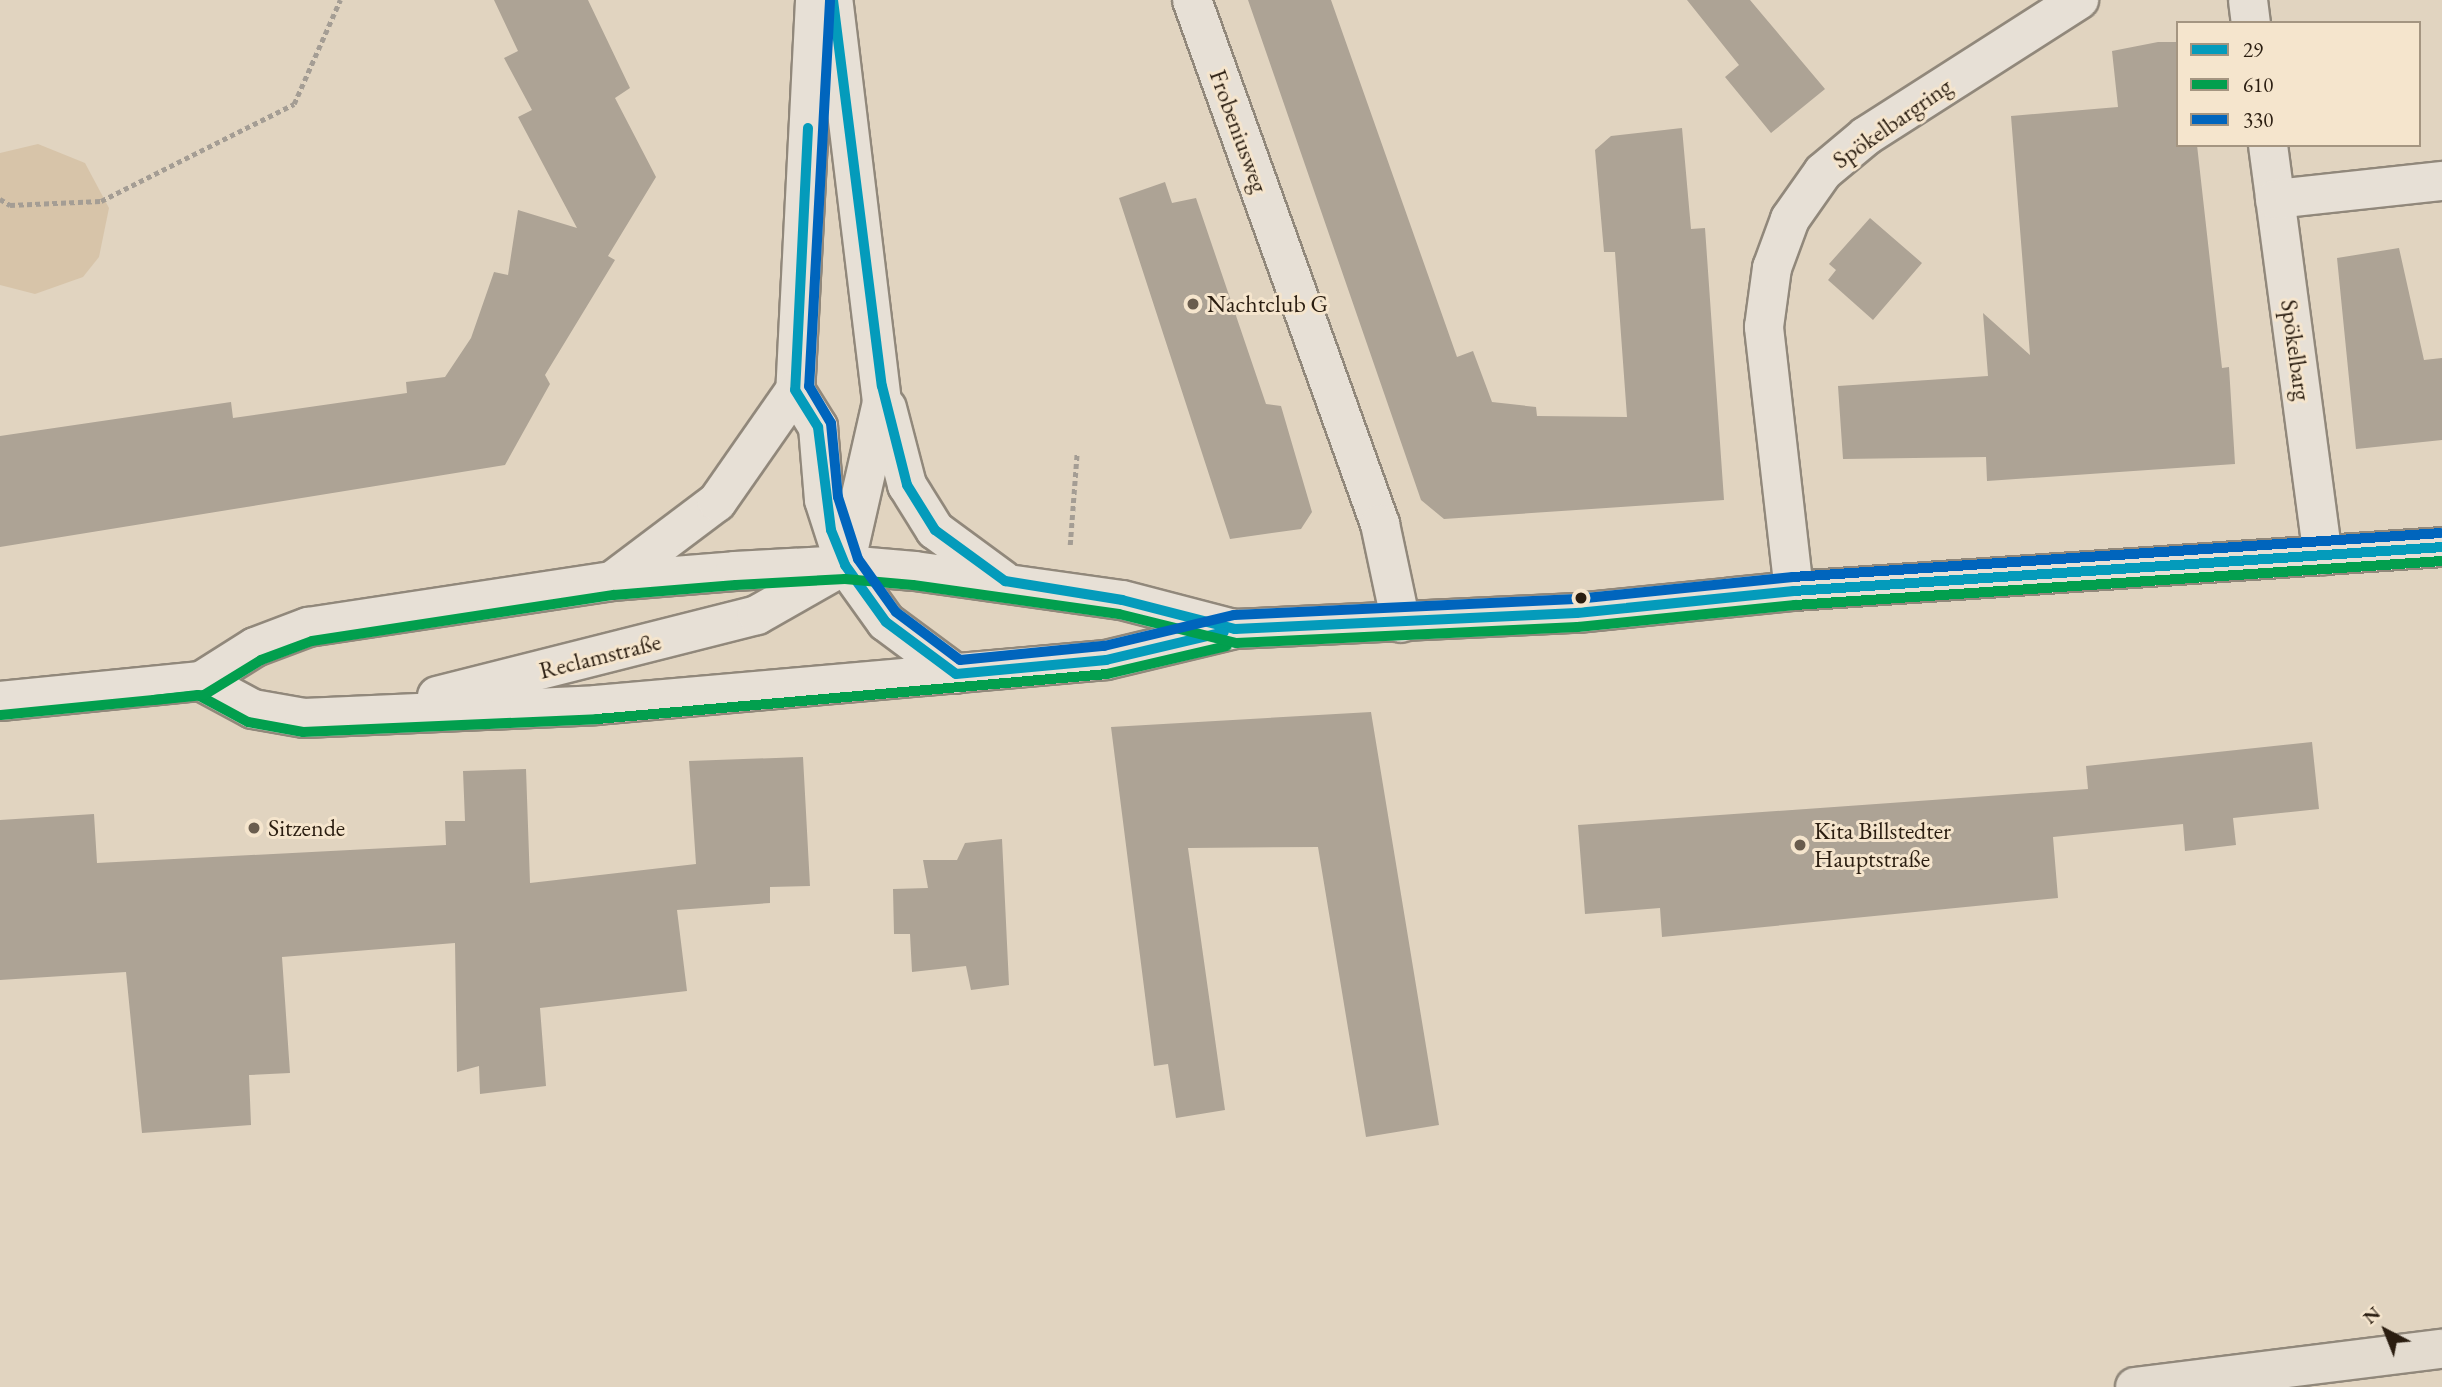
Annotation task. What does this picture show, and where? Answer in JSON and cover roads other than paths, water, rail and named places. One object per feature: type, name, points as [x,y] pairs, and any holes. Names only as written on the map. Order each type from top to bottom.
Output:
[{"type":"highway","points":[[2135,1387],[2442,1349]]},
{"type":"street","points":[[612,582],[717,502],[795,390],[816,0]]},
{"type":"street","points":[[833,0],[881,386],[907,485],[935,530],[1004,581]]},
{"type":"street","name":"Frobeniusweg","points":[[1192,0],[1380,524],[1401,622]]},
{"type":"street","name":"Spökelbargring","points":[[1794,591],[1764,327],[1772,268],[1790,219],[1823,172],[1866,136],[2079,0]]},
{"type":"street","points":[[2248,0],[2252,21]]},
{"type":"street","name":"Spökelbarg","points":[[2268,147],[2323,555]]},
{"type":"street","points":[[2275,199],[2442,181]]},
{"type":"street","points":[[845,565],[870,475],[881,386]]},
{"type":"street","points":[[795,390],[818,427],[824,500],[845,565],[886,622],[956,674]]},
{"type":"street","points":[[201,681],[253,709],[343,718],[596,705],[1106,660],[1235,629],[1401,622],[1794,591],[2442,547]]},
{"type":"street","points":[[0,701],[201,681],[255,647],[308,627],[612,582],[845,565],[1004,581],[1066,591],[1235,629]]},
{"type":"street","name":"Reclamstraße","points":[[343,718],[724,626],[794,599],[845,565]]},
{"type":"place","name":"Nachtclub G","points":[[1193,304]]},
{"type":"place","name":"Sitzende","points":[[254,828]]},
{"type":"place","name":"Kita Billstedter Hauptstraße","points":[[1800,845]]}]
